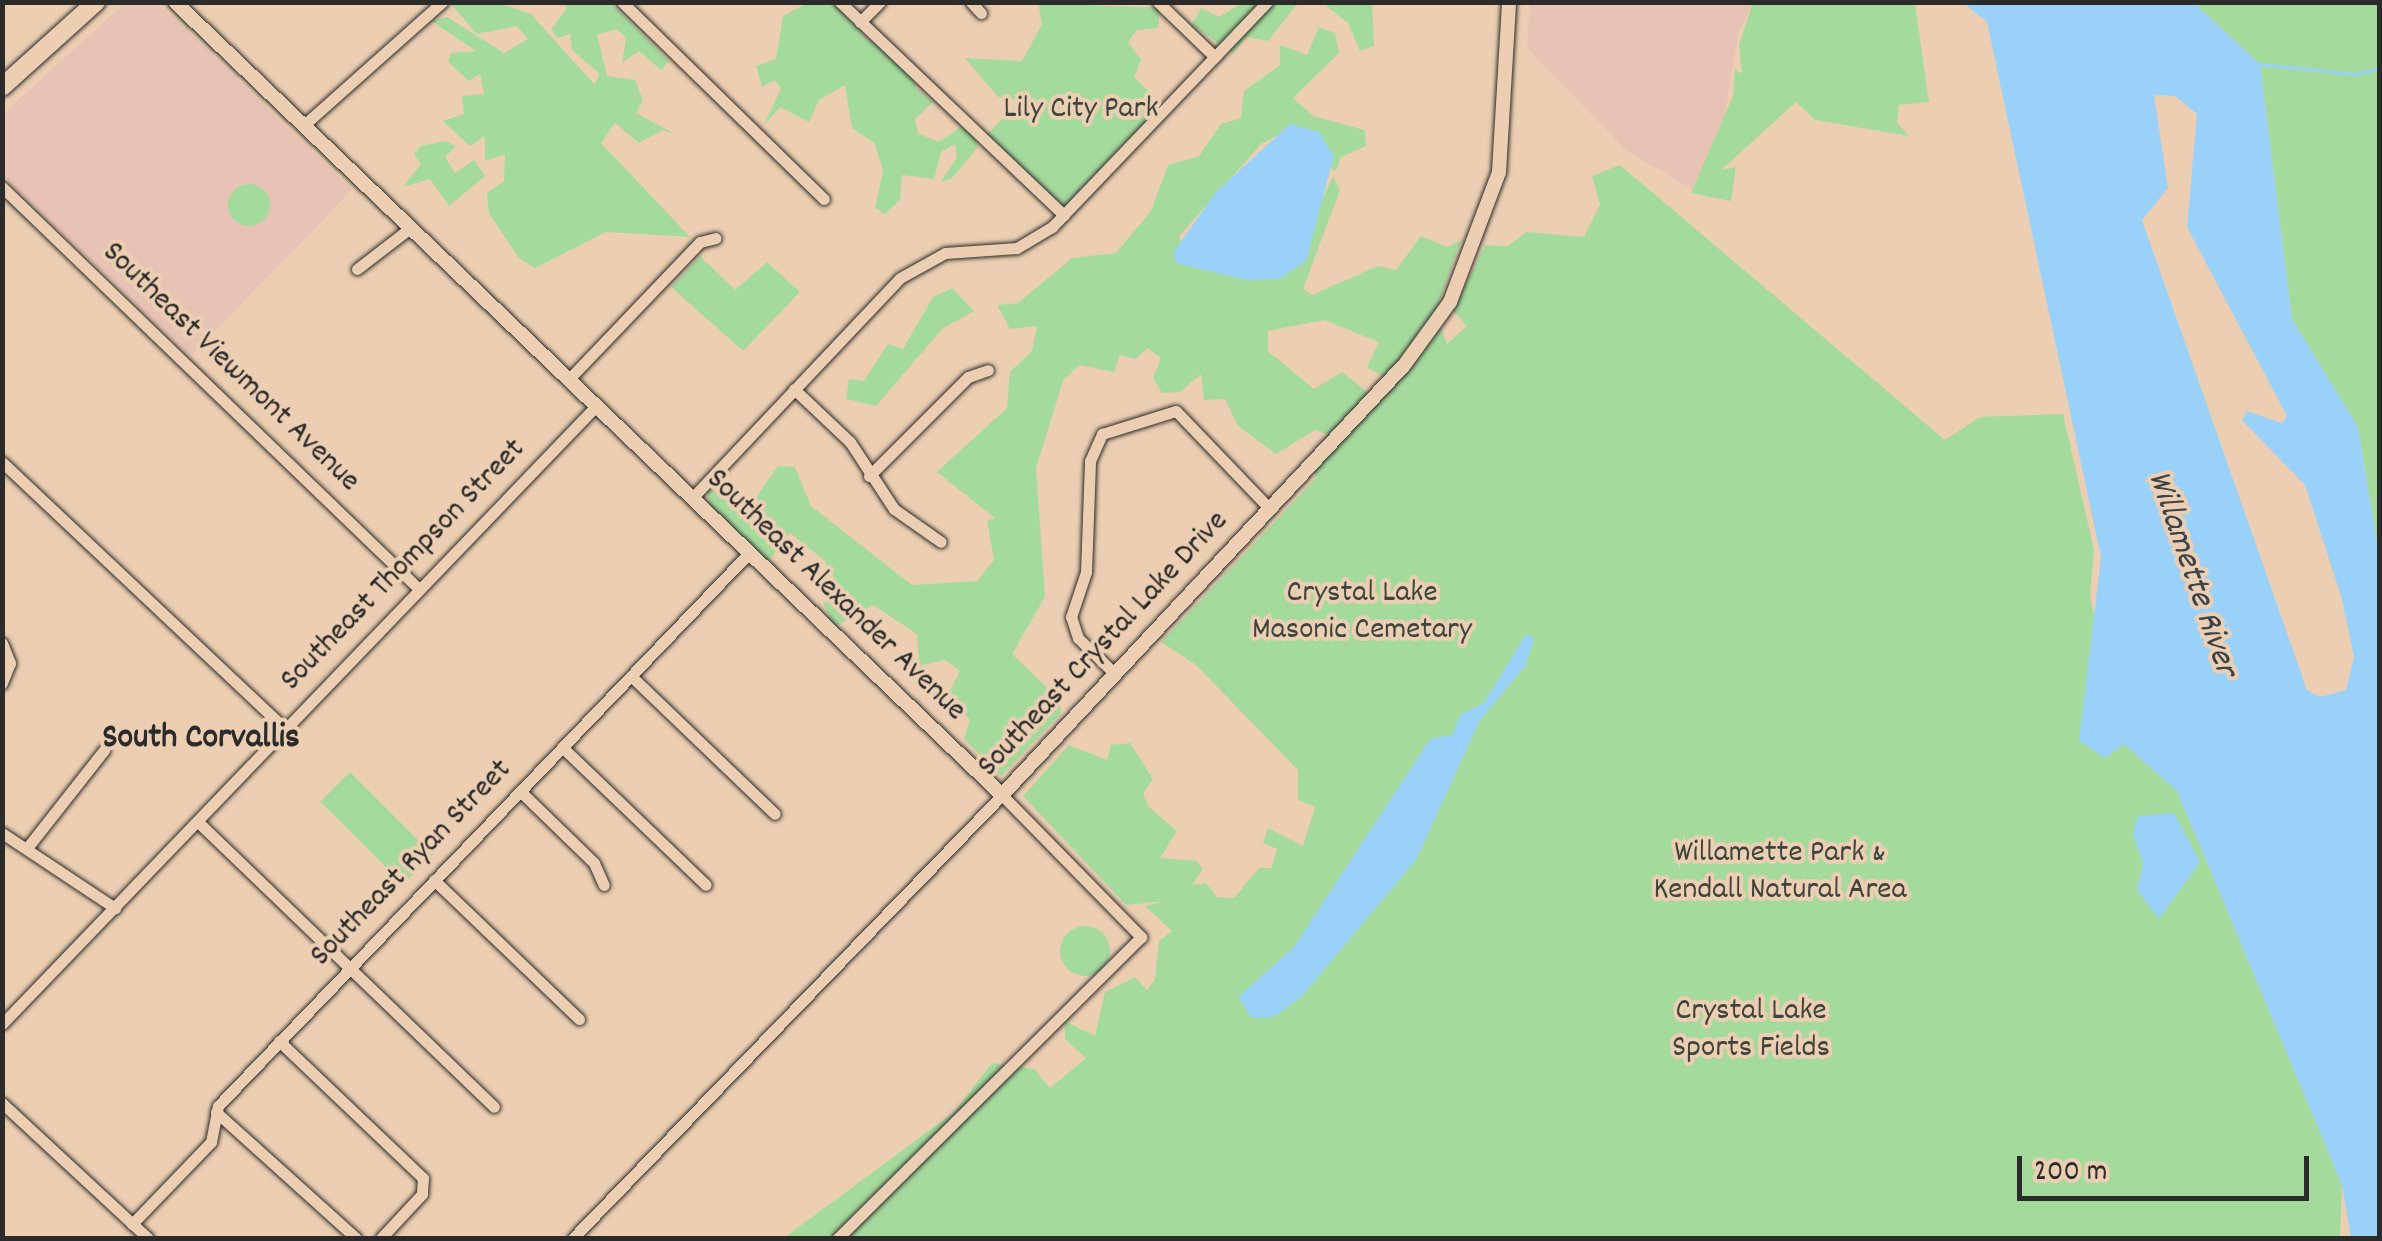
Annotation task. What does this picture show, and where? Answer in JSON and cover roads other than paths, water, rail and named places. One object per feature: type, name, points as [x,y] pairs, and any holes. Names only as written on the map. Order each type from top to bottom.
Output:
[{"type":"highway","points":[[2,87],[96,2]]},
{"type":"street","name":"Southeast Alexander Avenue","points":[[176,2],[1002,795],[1141,937],[838,1238]]},
{"type":"street","points":[[304,125],[442,2]]},
{"type":"street","points":[[622,2],[824,200]]},
{"type":"street","points":[[840,2],[1064,215]]},
{"type":"street","points":[[860,22],[880,2]]},
{"type":"street","points":[[971,2],[981,13]]},
{"type":"street","points":[[1158,2],[1214,56]]},
{"type":"street","points":[[693,497],[794,389],[921,263],[1018,248],[1064,215],[1268,2]]},
{"type":"street","name":"Southeast Crystal Lake Drive","points":[[573,1238],[1002,795],[1405,364],[1466,272],[1499,172],[1510,2]]},
{"type":"street","name":"Southeast Viewmont Avenue","points":[[2,187],[419,589]]},
{"type":"street","points":[[357,269],[409,229]]},
{"type":"street","points":[[569,379],[700,242],[716,238]]},
{"type":"street","points":[[869,476],[968,377],[988,370]]},
{"type":"street","points":[[794,389],[842,432],[894,510],[941,542]]},
{"type":"street","name":"Southeast Thompson Street","points":[[2,1024],[596,406]]},
{"type":"street","points":[[1114,673],[1071,616],[1086,572],[1090,461],[1102,434],[1176,411],[1269,508]]},
{"type":"street","points":[[2,462],[285,729]]},
{"type":"street","name":"Southeast Ryan Street","points":[[132,1224],[211,1142],[216,1112],[279,1041],[750,552]]},
{"type":"street","points":[[2,642],[10,663],[2,683]]},
{"type":"street","points":[[631,676],[775,814]]},
{"type":"street","points":[[562,747],[706,886]]},
{"type":"street","points":[[26,848],[104,750]]},
{"type":"street","points":[[520,791],[594,862],[604,885]]},
{"type":"street","points":[[196,821],[494,1107]]},
{"type":"street","points":[[2,833],[114,908]]},
{"type":"street","points":[[434,880],[579,1019]]},
{"type":"street","points":[[279,1041],[423,1178],[422,1194],[382,1238]]},
{"type":"street","points":[[2,1103],[148,1238]]},
{"type":"street","points":[[216,1112],[356,1238]]},
{"type":"water","name":"Willamette River","points":[[1963,3],[2194,3],[2260,64],[2292,319],[2358,427],[2379,555],[2379,1238],[2351,1238],[2342,1185],[2177,791],[2124,744],[2105,758],[2079,741],[2101,557],[1987,22]],"holes":[[[2154,95],[2175,96],[2197,114],[2187,227],[2287,416],[2282,423],[2247,411],[2242,420],[2305,485],[2342,599],[2354,657],[2346,690],[2320,697],[2307,690],[2142,220],[2168,188]]]},
{"type":"water","points":[[1290,124],[1319,132],[1334,156],[1306,261],[1279,279],[1246,280],[1176,263],[1173,253],[1216,192]]},
{"type":"water","points":[[1526,634],[1534,638],[1526,665],[1480,720],[1416,860],[1302,996],[1274,1017],[1252,1018],[1238,997],[1294,947],[1430,739],[1452,735],[1461,714],[1484,703]]},
{"type":"water","points":[[2174,813],[2200,862],[2159,919],[2137,890],[2143,863],[2133,834],[2138,816]]},
{"type":"waterway","points":[[2260,64],[2355,74],[2380,68]]},
{"type":"district","name":"South Corvallis","points":[[201,739]]},
{"type":"park label","name":"Lily City Park","points":[[1081,110]]},
{"type":"park label","name":"Crystal Lake Masonic Cemetary","points":[[1362,614]]},
{"type":"park label","name":"Willamette Park & Kendall Natural Area","points":[[1780,874]]},
{"type":"park label","name":"Crystal Lake Sports Fields","points":[[1751,1032]]}]
